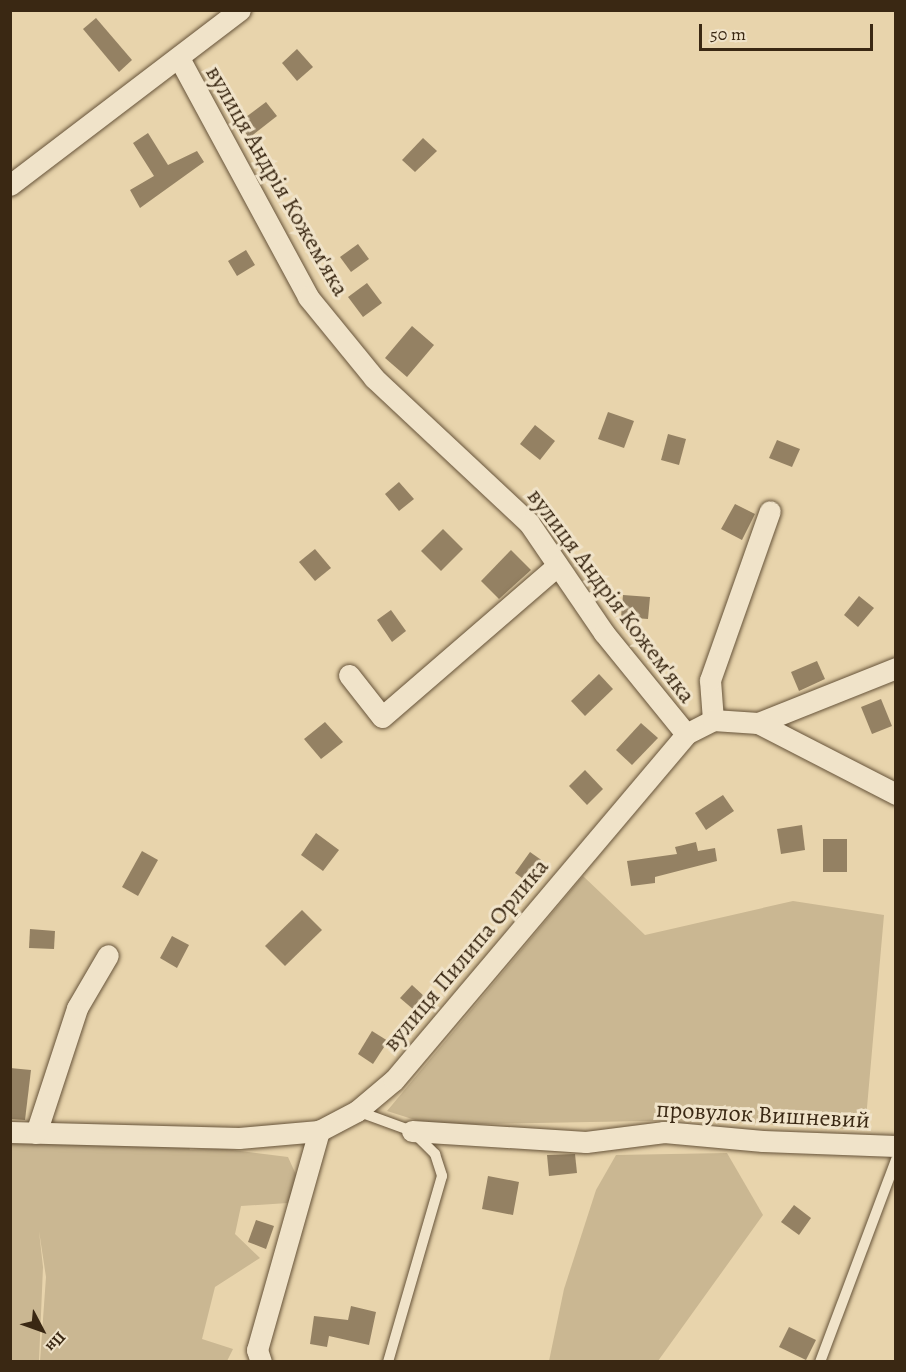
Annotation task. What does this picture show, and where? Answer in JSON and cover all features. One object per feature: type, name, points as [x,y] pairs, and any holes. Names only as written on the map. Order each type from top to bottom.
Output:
[{"type":"street","points":[[10,185],[240,10]]},
{"type":"street","name":"вулиця Андрія Кожем'яка","points":[[179,58],[308,297],[374,378],[529,523],[604,633],[686,734]]},
{"type":"street","points":[[770,511],[710,680],[713,720],[758,723],[896,794]]},
{"type":"street","points":[[349,675],[382,717],[557,566]]},
{"type":"street","points":[[758,723],[896,668]]},
{"type":"street","name":"вулиця Пилипа Орлика","points":[[10,1132],[239,1137],[319,1131],[357,1111],[394,1080],[686,734],[713,720]]},
{"type":"street","points":[[36,1133],[77,1008],[108,955]]},
{"type":"street","points":[[261,1362],[258,1350],[319,1131]]},
{"type":"street","name":"провулок Вишневий","points":[[412,1131],[586,1142],[664,1132],[763,1141],[896,1146]]},
{"type":"lane","points":[[357,1111],[412,1131],[435,1154],[442,1176],[388,1362]]},
{"type":"lane","points":[[820,1362],[896,1160]]},
{"type":"shaded area","points":[[583,876],[645,935],[793,901],[884,915],[865,1130],[702,1120],[431,1125],[387,1111]]},
{"type":"shaded area","points":[[11,1140],[189,1146],[190,1150],[217,1148],[288,1157],[298,1179],[288,1203],[241,1206],[235,1234],[260,1258],[215,1287],[202,1339],[233,1349],[227,1361],[40,1361],[46,1277],[39,1231],[43,1267],[39,1361],[11,1362]]},
{"type":"shaded area","points":[[727,1153],[763,1215],[658,1361],[549,1361],[564,1289],[596,1190],[616,1155]]},
{"type":"building","points":[[96,18],[132,60],[119,72],[83,29]]},
{"type":"building","points":[[297,49],[313,67],[297,81],[282,63]]},
{"type":"building","points":[[266,102],[277,116],[249,138],[238,123]]},
{"type":"building","points":[[148,133],[168,165],[197,151],[204,162],[140,208],[130,190],[154,176],[133,143]]},
{"type":"building","points":[[423,138],[437,151],[415,172],[402,160]]},
{"type":"building","points":[[358,244],[369,259],[351,272],[340,257]]},
{"type":"building","points":[[246,250],[255,265],[237,276],[228,261]]},
{"type":"building","points":[[367,283],[382,303],[363,317],[348,297]]},
{"type":"building","points":[[412,326],[434,345],[407,377],[385,358]]},
{"type":"building","points":[[608,412],[634,421],[624,448],[598,439]]},
{"type":"building","points":[[535,425],[555,441],[540,460],[520,444]]},
{"type":"building","points":[[668,434],[686,439],[679,465],[661,460]]},
{"type":"building","points":[[777,440],[800,449],[792,467],[769,458]]},
{"type":"building","points":[[399,482],[414,499],[399,511],[385,494]]},
{"type":"building","points":[[735,504],[755,514],[742,540],[721,529]]},
{"type":"building","points":[[443,529],[463,549],[441,571],[421,551]]},
{"type":"building","points":[[315,549],[331,568],[315,581],[299,562]]},
{"type":"building","points":[[511,550],[531,570],[499,599],[481,581]]},
{"type":"building","points":[[623,595],[650,597],[648,619],[621,617]]},
{"type":"building","points":[[859,596],[874,608],[858,627],[844,615]]},
{"type":"building","points":[[391,610],[406,631],[392,642],[377,620]]},
{"type":"building","points":[[817,661],[825,679],[799,691],[791,672]]},
{"type":"building","points":[[599,674],[613,689],[585,716],[571,701]]},
{"type":"building","points":[[881,699],[892,726],[872,734],[861,707]]},
{"type":"building","points":[[325,722],[343,742],[321,759],[304,739]]},
{"type":"building","points":[[641,723],[658,738],[632,765],[616,750]]},
{"type":"building","points":[[585,770],[603,789],[587,805],[569,786]]},
{"type":"building","points":[[723,795],[734,811],[706,830],[695,813]]},
{"type":"building","points":[[802,825],[805,850],[781,854],[777,829]]},
{"type":"building","points":[[316,833],[339,850],[323,871],[301,855]]},
{"type":"building","points":[[823,839],[847,839],[847,872],[823,872]]},
{"type":"building","points":[[696,842],[698,851],[715,848],[717,861],[655,877],[655,883],[631,886],[627,861],[677,854],[675,847]]},
{"type":"building","points":[[142,851],[158,860],[138,896],[122,887]]},
{"type":"building","points":[[530,852],[547,864],[532,885],[515,873]]},
{"type":"building","points":[[302,910],[322,930],[285,966],[265,946]]},
{"type":"building","points":[[30,929],[55,931],[54,949],[29,948]]},
{"type":"building","points":[[172,936],[189,945],[177,968],[160,958]]},
{"type":"building","points":[[412,985],[425,997],[414,1010],[400,998]]},
{"type":"building","points":[[372,1031],[388,1041],[373,1064],[358,1054]]},
{"type":"building","points":[[10,1068],[31,1070],[25,1120],[10,1119]]},
{"type":"building","points":[[575,1154],[577,1173],[549,1176],[547,1155]]},
{"type":"building","points":[[488,1176],[519,1182],[513,1215],[482,1209]]},
{"type":"building","points":[[794,1205],[811,1218],[799,1235],[781,1222]]},
{"type":"building","points":[[256,1220],[274,1226],[266,1249],[248,1242]]},
{"type":"building","points":[[351,1306],[376,1312],[369,1345],[329,1336],[327,1347],[310,1344],[314,1316],[348,1320]]},
{"type":"building","points":[[789,1327],[816,1340],[806,1360],[779,1347]]}]
